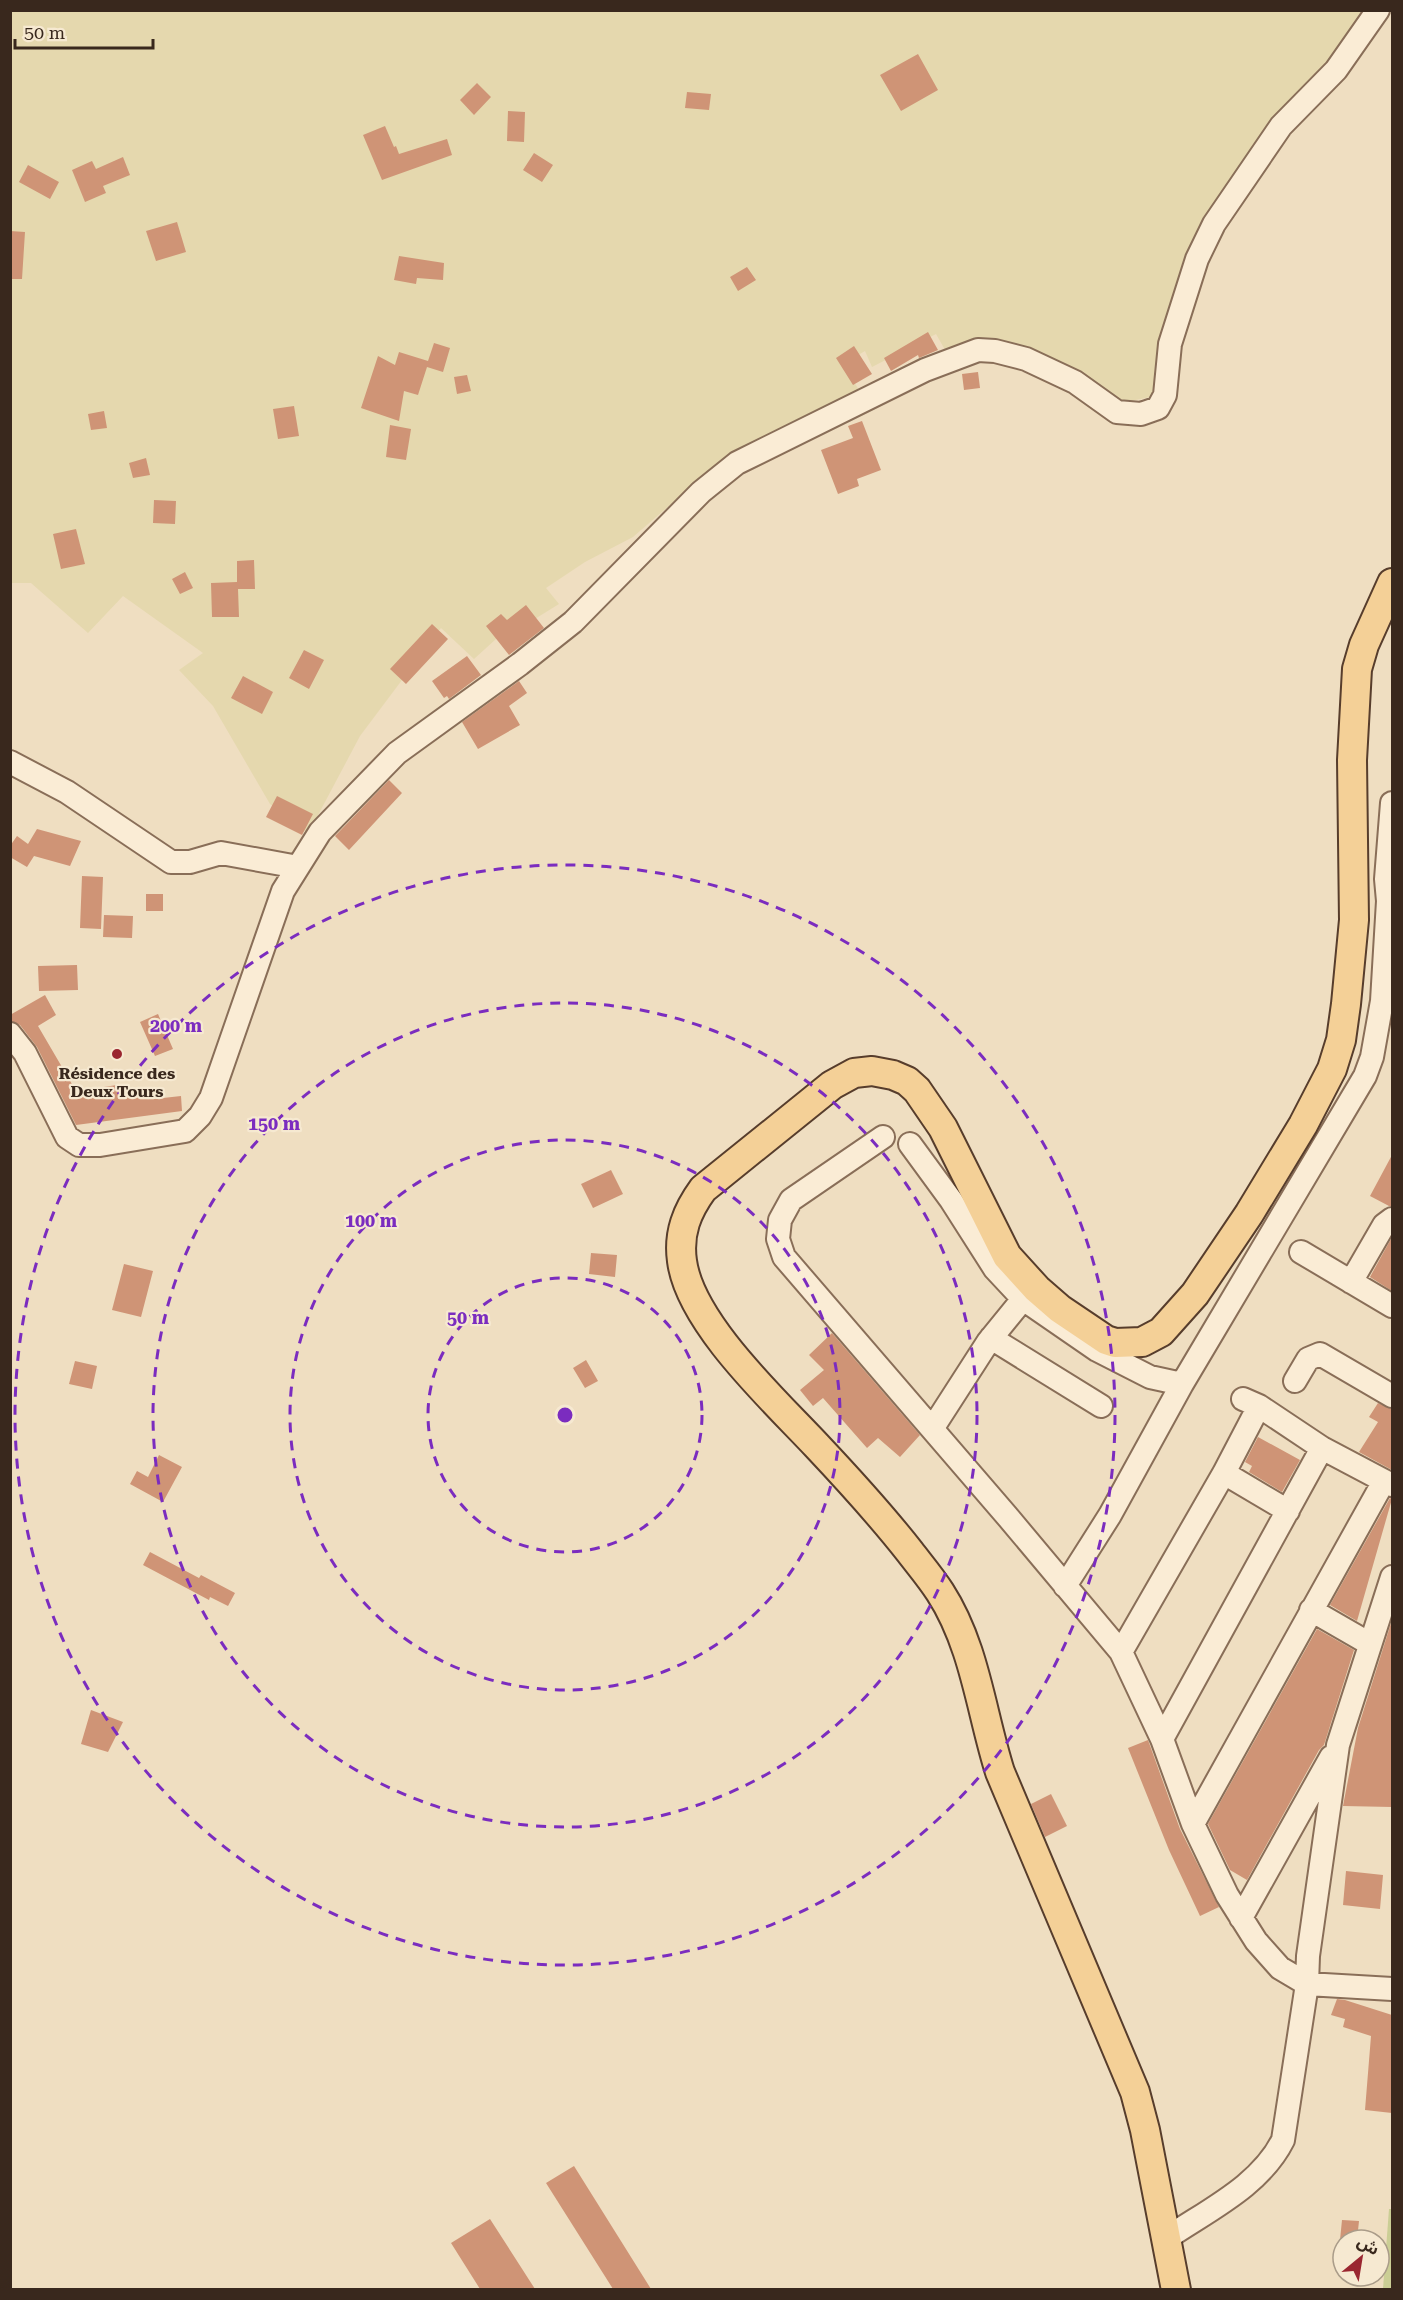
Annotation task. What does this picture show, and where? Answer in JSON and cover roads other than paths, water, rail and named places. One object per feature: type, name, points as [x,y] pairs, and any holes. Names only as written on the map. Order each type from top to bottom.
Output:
[{"type":"main road","points":[[1176,2289],[1145,2130],[1135,2092],[1000,1773],[966,1644],[954,1614],[939,1589],[888,1525],[720,1338],[693,1295],[682,1263],[683,1227],[691,1206],[703,1189],[832,1085],[854,1072],[872,1071],[892,1075],[907,1081],[917,1090],[943,1128],[1007,1256],[1037,1289],[1060,1309],[1106,1340],[1115,1343],[1142,1342],[1161,1332],[1191,1300],[1249,1214],[1304,1125],[1332,1069],[1341,1040],[1354,920],[1352,760],[1357,669],[1364,645],[1392,583]]},
{"type":"street","points":[[10,1034],[25,1053],[62,1131],[73,1142],[86,1146],[100,1145],[185,1131],[200,1116],[211,1098],[283,891],[320,832],[397,753],[520,664],[573,622],[701,492],[737,462],[924,370],[978,350],[995,351],[1026,359],[1075,382],[1117,412],[1141,414],[1158,408],[1165,395],[1170,344],[1197,259],[1214,224],[1281,126],[1335,70],[1378,10]]},
{"type":"street","points":[[10,762],[67,792],[171,862],[190,862],[221,853],[298,867]]},
{"type":"street","points":[[1065,1586],[1110,1515],[1182,1384],[1365,1076],[1372,1057],[1388,969],[1392,803]]},
{"type":"street","points":[[883,1137],[791,1200],[780,1220],[778,1239],[784,1257],[1121,1652],[1162,1739],[1193,1824],[1227,1895],[1256,1941],[1280,1968],[1307,1984],[1392,1989]]},
{"type":"street","points":[[910,1144],[951,1200],[995,1269],[1023,1299],[1097,1350],[1150,1377],[1182,1384]]},
{"type":"street","points":[[1351,1282],[1384,1225],[1392,1219]]},
{"type":"street","points":[[1301,1252],[1392,1306]]},
{"type":"street","points":[[932,1429],[992,1338],[1023,1299]]},
{"type":"street","points":[[992,1338],[1101,1406]]},
{"type":"street","points":[[1295,1381],[1308,1359],[1320,1354],[1392,1396]]},
{"type":"street","points":[[1121,1652],[1224,1473],[1251,1402],[1322,1448],[1388,1483],[1311,1610],[1193,1824]]},
{"type":"street","points":[[1162,1739],[1322,1448]]},
{"type":"street","points":[[1224,1473],[1288,1511]]},
{"type":"street","points":[[1167,2238],[1257,2178],[1274,2158],[1283,2140],[1307,1984],[1308,1956],[1338,1745],[1392,1577]]},
{"type":"street","points":[[1311,1610],[1370,1644]]},
{"type":"street","points":[[1241,1918],[1338,1745]]},
{"type":"place","name":"Résidence des Deux Tours","points":[[117,1054]]}]
